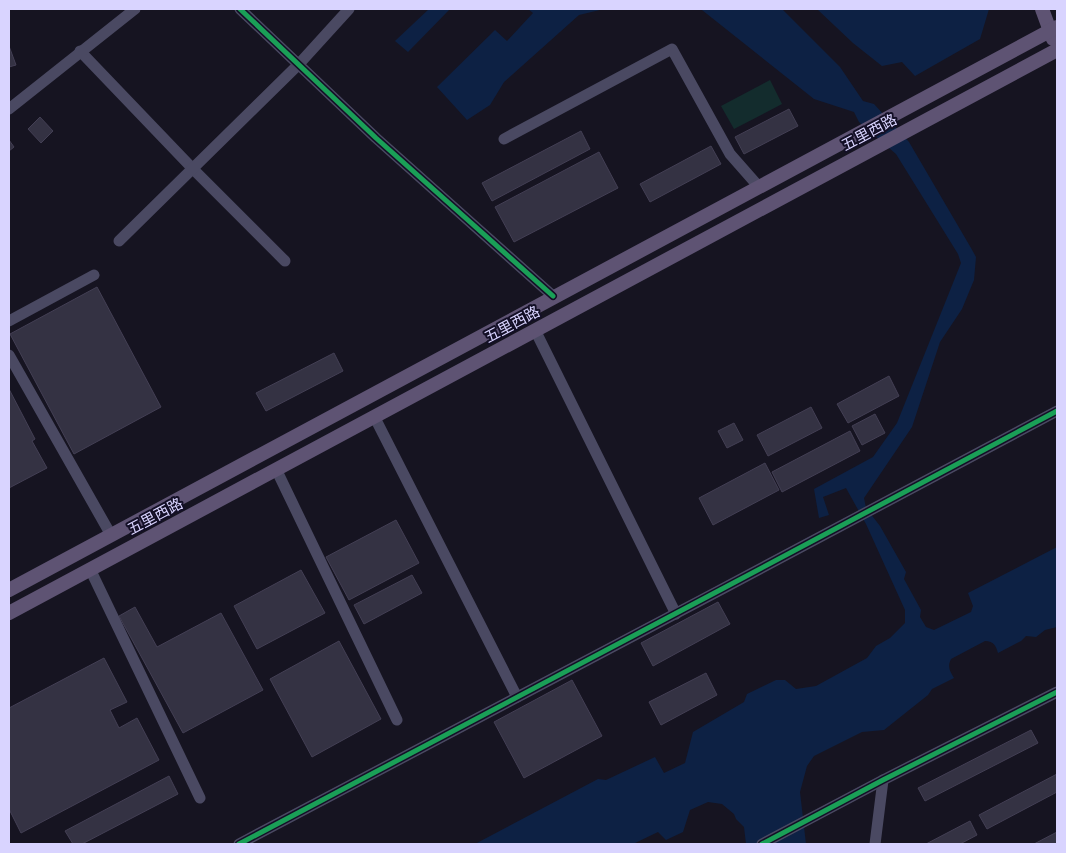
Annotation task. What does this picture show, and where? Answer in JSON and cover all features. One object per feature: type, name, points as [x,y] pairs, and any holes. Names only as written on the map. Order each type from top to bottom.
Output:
[{"type":"main road","points":[[1042,9],[1053,29],[1057,50]]},
{"type":"main road","name":"五里西路","points":[[9,590],[1053,29]]},
{"type":"main road","name":"五里西路","points":[[9,612],[1057,50]]},
{"type":"street","points":[[9,109],[135,9]]},
{"type":"street","points":[[240,9],[376,138],[553,296]]},
{"type":"street","points":[[120,241],[298,64],[349,9]]},
{"type":"street","points":[[504,139],[672,49],[730,154],[759,187]]},
{"type":"street","points":[[80,51],[193,170],[285,261]]},
{"type":"street","points":[[9,321],[94,276]]},
{"type":"street","points":[[535,330],[676,614]]},
{"type":"street","points":[[9,355],[112,535]]},
{"type":"street","points":[[239,844],[1057,411]]},
{"type":"street","points":[[374,416],[517,696]]},
{"type":"street","points":[[276,469],[398,720]]},
{"type":"street","points":[[90,569],[200,798]]},
{"type":"street","points":[[762,844],[1057,692]]},
{"type":"street","points":[[875,844],[883,780]]},
{"type":"green space","points":[[770,80],[782,104],[734,129],[721,106]]},
{"type":"water","points":[[429,9],[450,9],[408,52],[395,41]]},
{"type":"water","points":[[528,9],[604,9],[579,15],[504,82],[490,105],[467,120],[437,87],[495,30],[507,41],[533,13]]},
{"type":"water","points":[[696,9],[782,9],[840,67],[863,101],[874,104],[909,142],[971,248],[976,257],[974,280],[962,309],[940,342],[912,427],[864,498],[866,508],[880,526],[906,572],[904,579],[921,610],[920,617],[926,627],[934,630],[971,612],[973,606],[968,593],[1057,547],[1057,627],[1045,630],[1036,637],[1026,636],[1021,641],[998,653],[994,644],[985,641],[951,659],[949,667],[954,678],[932,689],[928,695],[884,730],[862,732],[814,756],[807,766],[800,792],[806,844],[746,844],[744,827],[734,814],[722,804],[708,802],[690,810],[683,832],[666,840],[658,832],[633,844],[475,844],[598,779],[606,780],[655,757],[664,773],[685,763],[693,732],[744,702],[747,694],[776,680],[785,680],[796,689],[816,686],[867,658],[876,646],[890,638],[905,623],[905,610],[866,524],[846,488],[823,497],[829,515],[819,518],[814,489],[873,457],[897,423],[961,263],[958,254],[896,154],[859,122],[854,112],[814,99],[702,10]]},
{"type":"water","points":[[817,9],[989,9],[980,39],[915,76],[902,62],[882,66],[853,43]]},
{"type":"building","points":[[9,46],[16,65],[9,67]]},
{"type":"building","points":[[789,109],[798,126],[744,154],[735,137]]},
{"type":"building","points":[[40,117],[53,131],[41,143],[28,129]]},
{"type":"building","points":[[581,131],[590,149],[492,201],[482,183]]},
{"type":"building","points":[[9,140],[14,147],[9,151]]},
{"type":"building","points":[[711,146],[721,164],[650,202],[640,184]]},
{"type":"building","points":[[599,152],[618,188],[514,242],[495,207]]},
{"type":"building","points":[[97,287],[161,407],[74,454],[10,334]]},
{"type":"building","points":[[334,353],[343,371],[266,411],[256,393]]},
{"type":"building","points":[[889,376],[899,396],[848,423],[837,404]]},
{"type":"building","points":[[9,389],[35,439],[32,441],[47,468],[9,488]]},
{"type":"building","points":[[811,407],[822,428],[768,456],[757,435]]},
{"type":"building","points":[[875,414],[885,433],[862,445],[852,426]]},
{"type":"building","points":[[734,423],[743,440],[727,448],[718,431]]},
{"type":"building","points":[[850,431],[860,451],[782,492],[772,472]]},
{"type":"building","points":[[765,463],[779,490],[713,525],[699,498]]},
{"type":"building","points":[[396,520],[419,563],[349,600],[326,557]]},
{"type":"building","points":[[301,570],[325,613],[257,649],[234,606]]},
{"type":"building","points":[[412,575],[422,593],[364,624],[354,605]]},
{"type":"building","points":[[718,602],[730,624],[653,666],[641,643]]},
{"type":"building","points":[[135,607],[157,647],[221,613],[263,690],[183,733],[119,616]]},
{"type":"building","points":[[339,641],[381,719],[312,757],[270,679]]},
{"type":"building","points":[[104,658],[127,702],[110,710],[119,728],[137,718],[159,760],[21,833],[9,809],[9,708]]},
{"type":"building","points":[[706,673],[717,695],[661,725],[649,702]]},
{"type":"building","points":[[572,680],[602,736],[524,778],[494,722]]},
{"type":"building","points":[[1031,730],[1038,743],[925,801],[918,788]]},
{"type":"building","points":[[1057,774],[1057,792],[987,829],[979,815]]},
{"type":"building","points":[[169,776],[178,794],[82,844],[73,844],[65,831]]},
{"type":"building","points":[[970,821],[977,835],[960,844],[926,844]]},
{"type":"building","points":[[1057,832],[1057,844],[1034,844]]},
{"type":"cycle path","points":[[240,9],[376,138],[553,296]]},
{"type":"cycle path","points":[[239,844],[1057,411]]},
{"type":"cycle path","points":[[762,844],[1057,692]]}]
